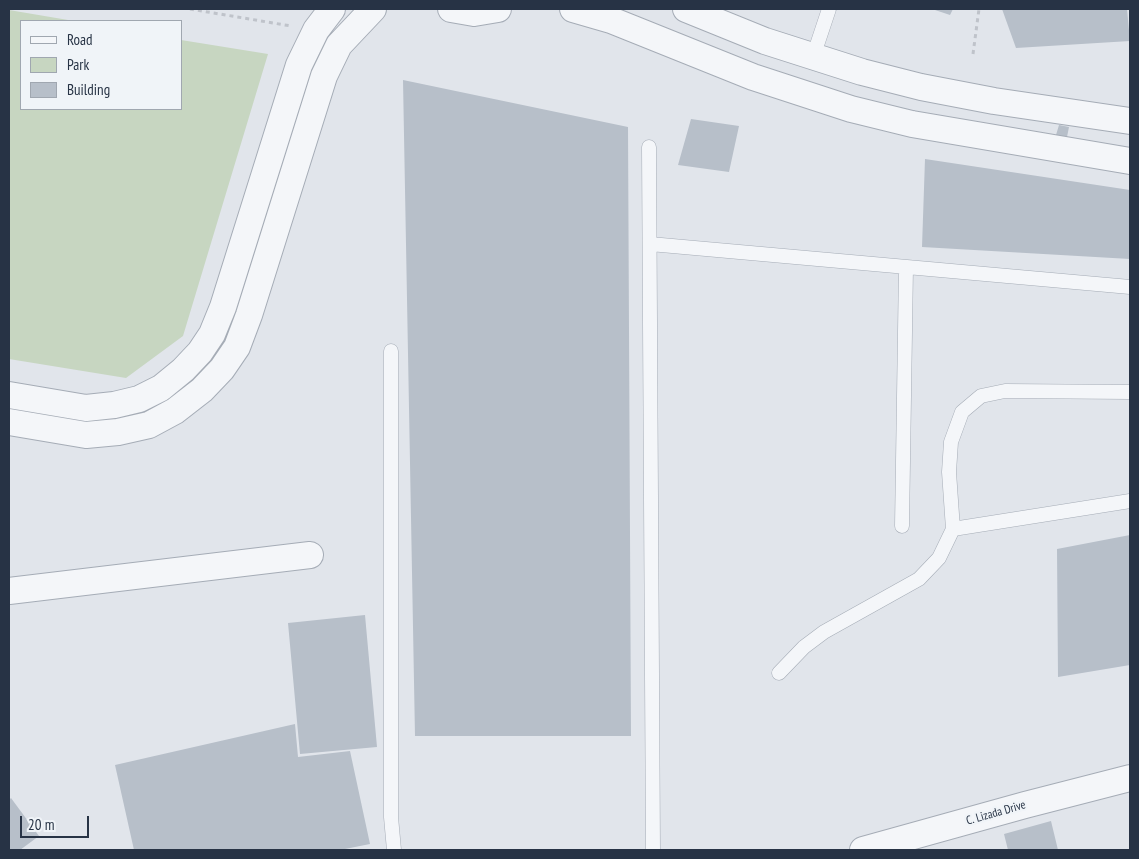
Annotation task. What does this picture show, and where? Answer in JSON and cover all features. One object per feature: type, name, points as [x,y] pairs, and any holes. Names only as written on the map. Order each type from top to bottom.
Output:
[{"type":"street","points":[[9,394],[86,408],[114,405],[139,399],[161,388],[184,370],[200,352],[212,334],[223,306],[299,65],[316,30],[332,9]]},
{"type":"street","points":[[9,422],[86,435],[118,432],[149,425],[175,411],[202,390],[222,369],[236,347],[249,316],[324,76],[340,44],[350,31],[373,9]]},
{"type":"street","points":[[451,9],[474,13],[498,9]]},
{"type":"street","points":[[573,9],[611,20],[799,94],[912,124],[1130,161]]},
{"type":"street","points":[[686,9],[765,42],[920,87],[994,101],[1130,121]]},
{"type":"street","points":[[986,138],[994,101]]},
{"type":"street","points":[[9,591],[310,555]]},
{"type":"street","name":"C. Lizada Drive","points":[[863,850],[1130,778]]},
{"type":"lane","points":[[813,57],[830,9]]},
{"type":"lane","points":[[649,147],[653,850]]},
{"type":"lane","points":[[650,244],[1130,287]]},
{"type":"lane","points":[[902,526],[906,267]]},
{"type":"lane","points":[[391,351],[391,817],[394,850]]},
{"type":"lane","points":[[779,672],[804,647],[824,632],[919,579],[939,558],[953,529],[949,472],[951,442],[962,412],[981,396],[1005,391],[1130,392]]},
{"type":"lane","points":[[953,529],[1130,501]]},
{"type":"path","points":[[190,9],[316,30]]},
{"type":"path","points":[[974,54],[979,9]]},
{"type":"green space","points":[[9,10],[68,20],[20,20],[20,110],[182,110],[182,40],[268,54],[183,336],[126,378],[9,359]]},
{"type":"building","points":[[932,9],[953,9],[950,15]]},
{"type":"building","points":[[1002,9],[1127,9],[1130,41],[1016,48]]},
{"type":"building","points":[[403,80],[628,127],[631,736],[415,736]]},
{"type":"building","points":[[691,119],[739,126],[729,172],[678,165]]},
{"type":"building","points":[[1059,125],[1069,127],[1067,137],[1056,135]]},
{"type":"building","points":[[925,159],[1130,190],[1130,259],[922,247]]},
{"type":"building","points":[[1130,535],[1130,665],[1058,677],[1057,549]]},
{"type":"building","points":[[365,615],[377,747],[300,754],[288,623]]},
{"type":"building","points":[[295,724],[298,757],[350,751],[370,844],[340,850],[134,850],[115,765]]},
{"type":"building","points":[[11,798],[39,836],[20,850],[9,850],[9,800]]},
{"type":"building","points":[[1051,821],[1058,850],[1008,850],[1004,834]]}]
